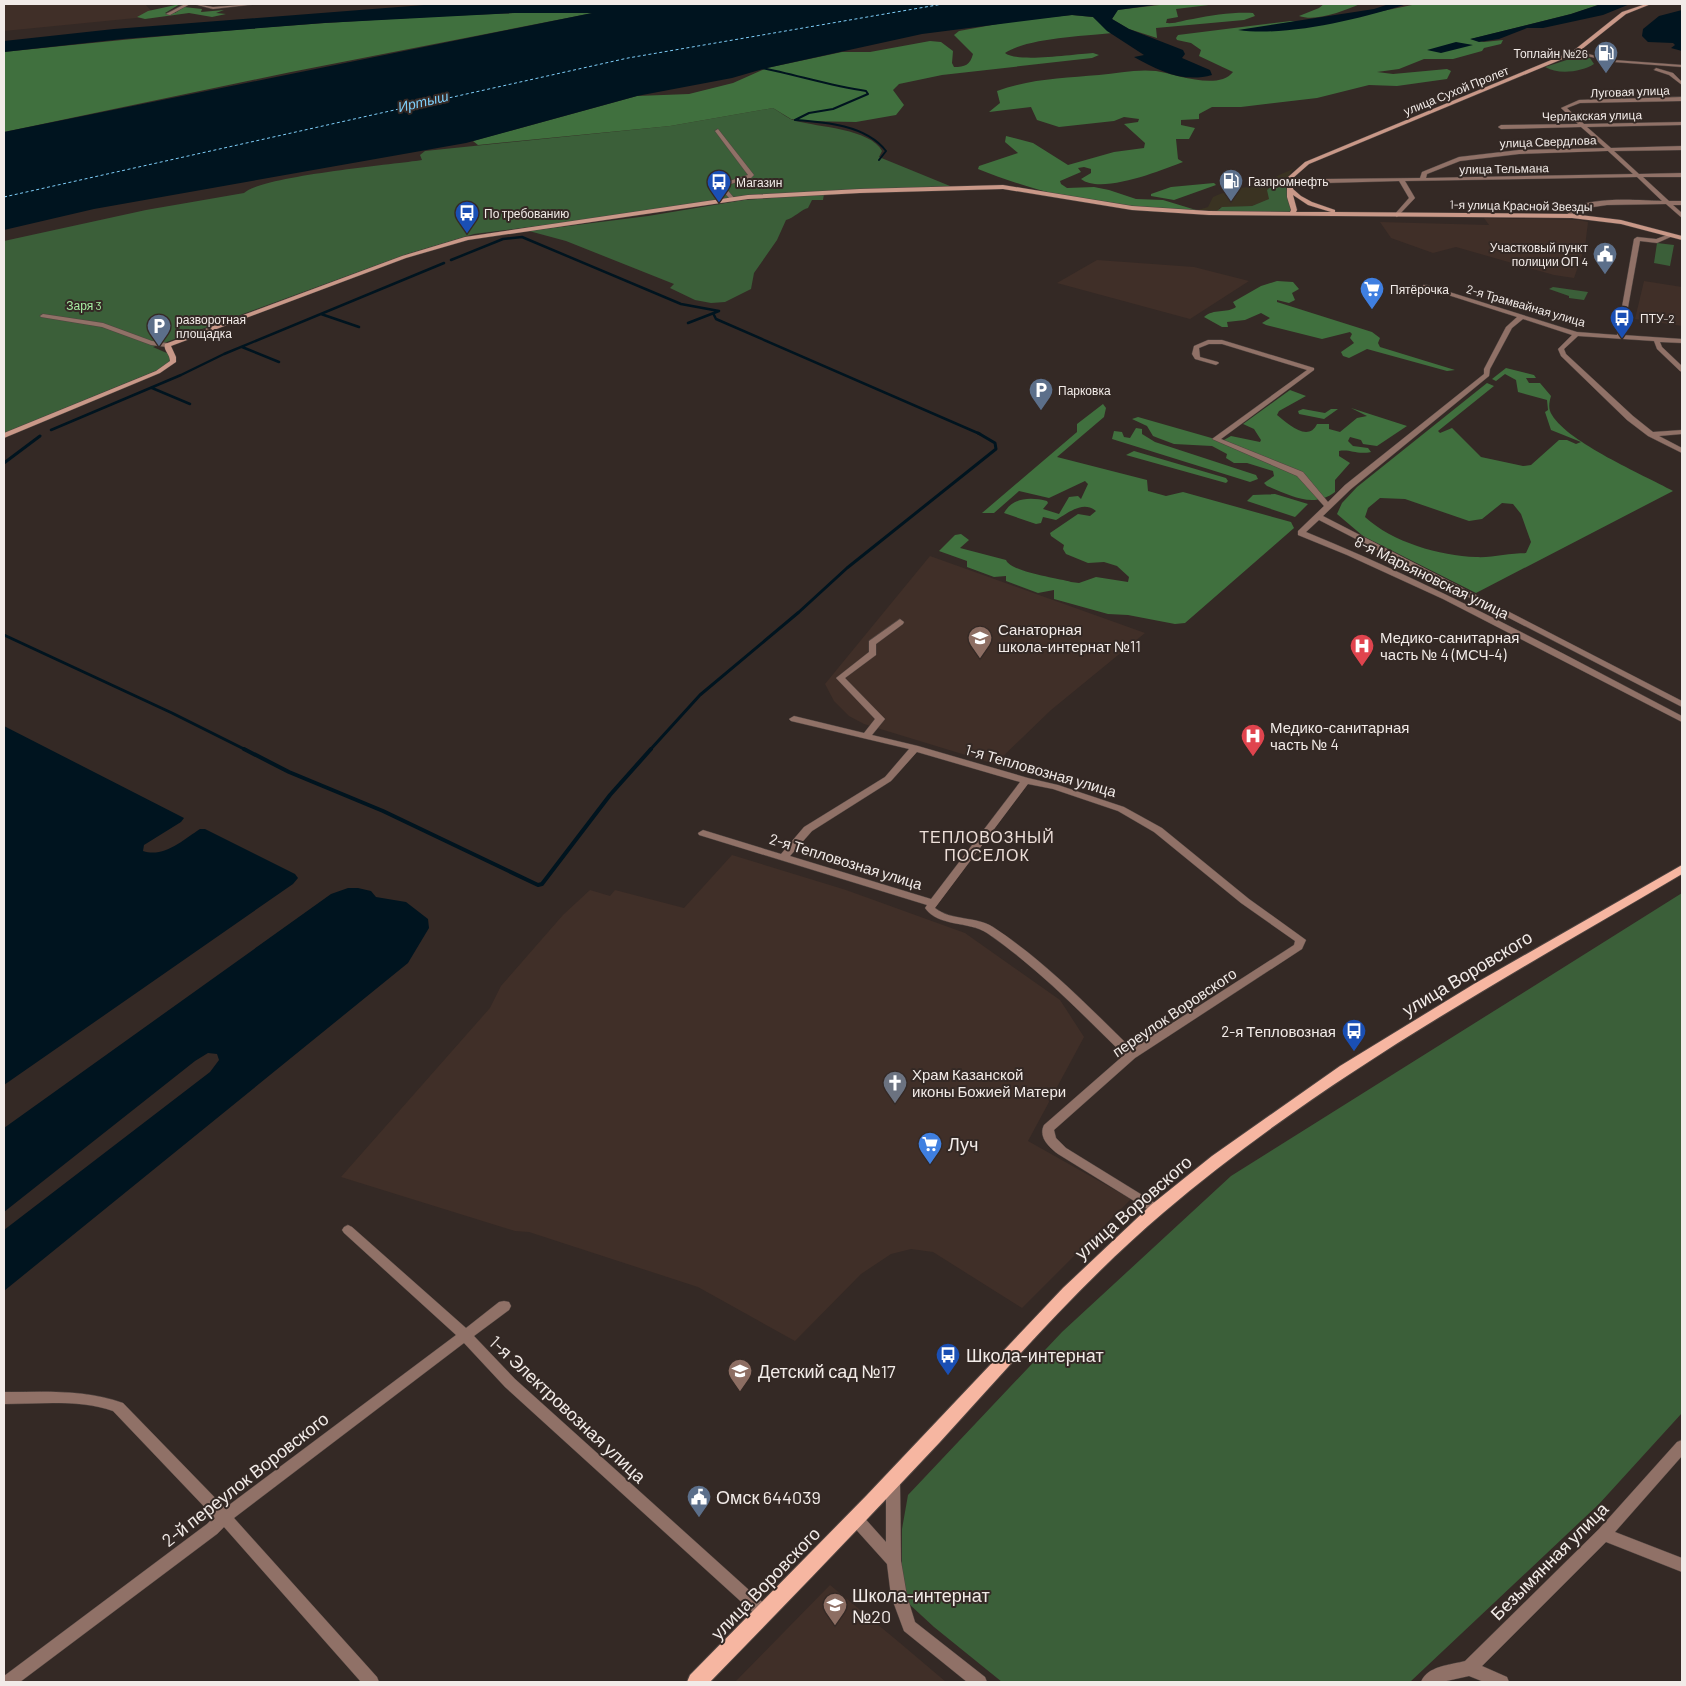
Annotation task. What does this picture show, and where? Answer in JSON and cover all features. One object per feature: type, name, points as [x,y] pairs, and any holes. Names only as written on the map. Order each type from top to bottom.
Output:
[{"type":"main road","name":"улица Воровского","points":[[697,1682],[856,1519],[1067,1293],[1156,1210],[1234,1147],[1310,1093],[1423,1023],[1682,869]]},
{"type":"street","points":[[168,14],[188,4]]},
{"type":"street","points":[[196,4],[213,8],[255,4]]},
{"type":"street","name":"улица Сухой Пролет","points":[[1290,189],[1293,174],[1307,163],[1575,52],[1624,13],[1649,4]]},
{"type":"street","points":[[1575,52],[1598,59],[1666,72],[1682,84]]},
{"type":"street","points":[[1630,64],[1682,66]]},
{"type":"street","name":"Луговая улица","points":[[1582,126],[1564,108],[1579,102],[1682,99]]},
{"type":"street","name":"Черлакская улица","points":[[1501,127],[1682,123]]},
{"type":"street","points":[[1582,126],[1682,216]]},
{"type":"street","points":[[718,131],[751,175],[749,178],[720,185],[732,199]]},
{"type":"street","name":"улица Свердлова","points":[[1423,179],[1424,173],[1459,159],[1519,152],[1682,148]]},
{"type":"street","name":"улица Тельмана","points":[[1326,181],[1682,175]]},
{"type":"street","points":[[1397,215],[1412,198],[1401,180]]},
{"type":"street","points":[[43,316],[103,325],[151,343],[167,344],[404,257],[467,238],[532,227],[641,214],[732,199],[851,191],[1003,187],[1151,210],[1300,215],[1357,214]]},
{"type":"street","points":[[1281,214],[1292,213],[1294,210],[1290,189]]},
{"type":"street","points":[[1290,189],[1296,195],[1314,205],[1357,214]]},
{"type":"street","points":[[1572,216],[1569,210],[1592,204],[1682,203]]},
{"type":"street","points":[[1300,215],[1314,205]]},
{"type":"street","name":"1-я улица Красной Звезды","points":[[1357,214],[1572,216],[1621,222],[1682,238]]},
{"type":"street","points":[[1620,336],[1637,239],[1657,240],[1672,235]]},
{"type":"street","name":"2-я Трамвайная улица","points":[[1425,286],[1576,334],[1620,336],[1657,341],[1682,341]]},
{"type":"street","points":[[1318,516],[1348,487],[1487,375],[1487,370],[1509,327],[1522,317]]},
{"type":"street","points":[[1576,334],[1561,349],[1563,356],[1630,418],[1651,434],[1682,451]]},
{"type":"street","points":[[1657,341],[1659,348],[1682,370]]},
{"type":"street","points":[[1216,363],[1198,358],[1195,354],[1196,347],[1208,342],[1222,342],[1312,369],[1216,439],[1300,474],[1328,506]]},
{"type":"street","points":[[4,436],[158,372],[173,362],[173,357],[168,350],[167,344]]},
{"type":"street","points":[[1651,434],[1682,432]]},
{"type":"street","name":"8-я Марьяновская улица","points":[[1682,704],[1318,516],[1301,533],[1363,556],[1682,719]]},
{"type":"street","points":[[866,736],[880,719],[840,678],[873,653],[872,643],[900,622]]},
{"type":"street","name":"1-я Тепловозная улица","points":[[794,719],[915,748],[1026,781],[1055,787],[1140,818],[1158,830],[1245,901],[1301,940]]},
{"type":"street","points":[[784,857],[808,829],[888,778],[915,748]]},
{"type":"street","points":[[933,903],[1026,781]]},
{"type":"street","name":"2-я Тепловозная улица","points":[[703,833],[933,903],[930,908],[932,912],[983,926],[1032,960],[1131,1055]]},
{"type":"street","name":"переулок Воровского","points":[[1156,1210],[1062,1152],[1051,1142],[1047,1134],[1048,1128],[1131,1055],[1298,947],[1301,940]]},
{"type":"street","name":"1-я Электровозная улица","points":[[348,1230],[465,1335],[510,1383],[764,1613]]},
{"type":"street","name":"2-й переулок Воровского","points":[[8,1682],[212,1529],[224,1517],[465,1335],[475,1330],[504,1306]]},
{"type":"street","points":[[4,1398],[93,1401],[109,1403],[118,1407],[224,1517],[371,1682]]},
{"type":"street","name":"Безымянная улица","points":[[1469,1668],[1604,1534],[1682,1446]]},
{"type":"street","points":[[892,1480],[894,1561],[901,1604],[909,1626],[979,1682]]},
{"type":"street","points":[[856,1519],[894,1561]]},
{"type":"street","points":[[1604,1534],[1682,1565]]},
{"type":"street","points":[[1429,1682],[1441,1674],[1469,1668],[1501,1682]]},
{"type":"shaded area","points":[[4,4],[145,4],[156,16],[4,31]]},
{"type":"shaded area","points":[[1293,169],[1285,182],[1281,181],[1270,199],[1252,206],[1219,208],[1219,212],[1198,210],[1208,207],[1213,197],[1238,188],[1262,186]]},
{"type":"shaded area","points":[[1484,218],[1579,220],[1588,222],[1585,247],[1574,278],[1554,275],[1456,247],[1433,253],[1391,238],[1380,222],[1489,225]]},
{"type":"shaded area","points":[[1097,260],[1194,267],[1249,281],[1190,319],[1057,283]]},
{"type":"shaded area","points":[[1644,281],[1682,287],[1682,326],[1635,319]]},
{"type":"shaded area","name":"Санаторная школа-интернат №11","points":[[930,556],[1145,633],[1051,710],[995,764],[864,724],[849,716],[834,701],[825,684]]},
{"type":"shaded area","points":[[732,855],[846,890],[965,933],[1060,1000],[1084,1037],[1028,1141],[1131,1199],[1022,1308],[933,1252],[911,1249],[891,1254],[861,1274],[795,1341],[698,1287],[529,1232],[515,1231],[341,1177],[490,1008],[501,986],[563,915],[590,890],[610,896],[615,890],[684,908]]},
{"type":"shaded area","name":"Школа-интернат №20","points":[[830,1585],[900,1643],[946,1682],[735,1682]]},
{"type":"green space","points":[[180,4],[165,13],[175,13],[184,7],[202,9],[201,12],[224,10],[216,13],[226,14],[212,17],[189,13],[145,19],[137,17],[148,11]]},
{"type":"green space","points":[[1168,4],[1217,4],[1176,9],[1178,17],[1167,19],[1166,23],[1231,13],[1253,13],[1255,16],[1244,20],[1156,28],[1157,38],[1129,29],[1112,19],[1117,10]]},
{"type":"green space","points":[[1324,4],[1360,4],[1322,17],[1299,16]]},
{"type":"green space","points":[[1417,4],[1601,4],[1571,14],[1471,39],[1484,42],[1503,40],[1501,44],[1484,48],[1482,51],[1453,59],[1424,59],[1399,69],[1377,72],[1393,74],[1447,69],[1451,71],[1447,79],[1397,86],[1369,85],[1317,98],[1241,107],[1212,107],[1199,114],[1199,119],[1181,120],[1181,125],[1195,128],[1189,139],[1176,139],[1178,159],[1183,162],[1132,180],[1117,183],[1090,183],[1081,179],[1091,173],[1091,169],[1084,167],[1078,168],[1081,172],[1060,181],[1067,188],[1094,187],[1136,199],[1163,200],[1196,210],[1142,209],[1085,201],[1029,187],[978,169],[979,166],[1018,153],[1005,142],[1006,136],[1033,143],[1068,165],[1114,152],[1144,148],[1145,143],[1124,124],[1138,122],[1139,119],[1124,117],[1114,121],[1059,127],[1037,120],[1031,107],[989,112],[1000,103],[997,91],[1047,80],[1142,70],[1156,71],[1196,80],[1217,80],[1226,78],[1233,72],[1199,56],[1201,50],[1191,43],[1177,40],[1178,35],[1291,21],[1297,22],[1242,30],[1271,31],[1314,25]]},
{"type":"green space","points":[[580,11],[593,13],[291,72],[4,132],[4,52],[147,37],[291,26],[508,13]]},
{"type":"green space","points":[[1072,15],[1093,17],[1112,33],[1041,41],[1015,48],[1005,53],[1011,56],[1033,58],[1093,53],[1099,55],[1092,58],[942,75],[899,84],[893,90],[904,105],[896,115],[856,122],[806,121],[791,119],[773,108],[670,126],[478,145],[473,141],[637,96],[689,94],[733,83],[767,68],[842,52],[870,52],[930,41],[941,42],[953,51],[952,63],[954,67],[961,67],[969,63],[973,54],[954,35],[959,31],[1020,20]]},
{"type":"green space","points":[[1579,56],[1590,58],[1594,64],[1570,72],[1556,71],[1545,67]]},
{"type":"green space","name":"Заря 3","points":[[773,108],[796,121],[856,133],[876,144],[882,151],[879,157],[950,186],[788,194],[474,234],[407,254],[153,347],[169,354],[170,361],[165,367],[4,433],[4,241],[146,210],[244,193],[275,181],[300,176],[422,160],[420,155],[425,151],[670,126]]},
{"type":"green space","points":[[1278,181],[1285,182],[1291,209],[1289,213],[1217,211],[1222,207],[1252,206],[1269,199],[1267,190]]},
{"type":"green space","points":[[1214,183],[1216,185],[1174,200],[1151,196],[1151,194],[1171,187]]},
{"type":"green space","points":[[824,194],[823,200],[812,200],[808,208],[786,220],[777,240],[754,273],[751,289],[725,302],[711,303],[695,300],[670,288],[674,284],[566,241],[529,231],[648,216],[744,200]]},
{"type":"green space","points":[[1657,243],[1674,245],[1670,266],[1654,263]]},
{"type":"green space","points":[[1277,281],[1293,282],[1299,289],[1292,293],[1295,300],[1289,303],[1277,300],[1277,302],[1372,332],[1380,338],[1378,343],[1380,347],[1455,370],[1447,371],[1367,349],[1349,358],[1343,356],[1341,352],[1354,343],[1350,338],[1352,334],[1350,332],[1322,339],[1266,325],[1262,323],[1270,318],[1261,313],[1245,320],[1227,322],[1228,327],[1222,327],[1204,317],[1208,314],[1232,309],[1236,307],[1233,302],[1261,286]]},
{"type":"green space","points":[[1553,287],[1588,292],[1584,300],[1569,298],[1569,296],[1549,289]]},
{"type":"green space","points":[[1506,368],[1534,375],[1536,378],[1526,378],[1529,383],[1540,383],[1551,396],[1550,410],[1561,426],[1607,457],[1673,491],[1476,593],[1363,536],[1337,514],[1342,503],[1357,487],[1487,383],[1494,386],[1438,431],[1440,433],[1452,428],[1481,457],[1523,466],[1531,465],[1559,440],[1567,440],[1576,444],[1581,442],[1551,430],[1545,412],[1548,410],[1547,400],[1518,392],[1516,380],[1505,374],[1496,381],[1492,379]],"holes":[[[1380,498],[1405,499],[1469,521],[1482,519],[1502,503],[1513,504],[1521,514],[1531,542],[1526,553],[1482,557],[1447,554],[1402,540],[1376,526],[1365,517],[1368,508]]]},
{"type":"green space","points":[[1290,390],[1306,396],[1279,411],[1277,415],[1297,430],[1303,432],[1308,432],[1317,424],[1329,424],[1329,429],[1340,432],[1357,418],[1367,416],[1351,408],[1407,426],[1377,446],[1363,444],[1361,440],[1350,437],[1348,441],[1353,446],[1368,448],[1371,452],[1339,451],[1339,456],[1350,463],[1335,480],[1335,492],[1327,497],[1310,500],[1301,499],[1267,486],[1264,483],[1274,476],[1273,471],[1247,463],[1234,463],[1226,458],[1227,454],[1212,446],[1174,444],[1153,436],[1147,426],[1132,419],[1138,417],[1222,441],[1231,436],[1260,442],[1261,440],[1254,429],[1243,424]]},
{"type":"green space","points":[[1103,404],[1106,408],[1104,417],[1057,457],[1147,480],[1148,491],[1166,496],[1183,492],[1291,522],[1294,528],[1185,623],[1175,624],[1128,615],[1108,614],[1054,599],[1054,590],[1038,593],[1006,581],[1006,576],[994,577],[967,567],[967,561],[939,551],[955,535],[961,534],[969,540],[960,548],[1006,560],[1016,568],[1025,571],[1079,583],[1096,577],[1128,582],[1129,577],[1117,566],[1104,562],[1088,563],[1066,554],[1063,549],[1064,545],[1051,536],[1050,533],[1078,514],[1090,516],[1096,511],[1091,508],[1081,507],[1056,520],[1043,517],[1041,523],[1036,524],[1004,513],[1017,501],[1035,499],[1047,501],[1048,503],[1043,509],[1059,514],[1069,497],[1078,496],[1081,499],[1088,484],[1085,481],[1049,498],[1019,491],[994,513],[982,513],[1077,432],[1077,424]]},
{"type":"green space","points":[[1303,409],[1325,413],[1331,409],[1338,409],[1324,419],[1299,414],[1298,411]]},
{"type":"green space","points":[[1136,428],[1142,429],[1142,434],[1155,442],[1256,475],[1258,479],[1250,482],[1112,439],[1114,431],[1122,432],[1124,437],[1130,438]]},
{"type":"green space","points":[[1134,451],[1226,478],[1228,481],[1226,483],[1126,455]]},
{"type":"green space","points":[[1275,494],[1308,504],[1295,517],[1247,501],[1253,495]]},
{"type":"green space","points":[[1682,893],[1682,1413],[1599,1504],[1410,1682],[1002,1682],[934,1627],[908,1603],[902,1574],[902,1529],[908,1495],[1062,1332],[1231,1176]]},
{"type":"water","name":"Иртыш","points":[[437,4],[1161,4],[1118,10],[1112,19],[1129,29],[1183,50],[1185,54],[1182,58],[1210,70],[1212,75],[1191,78],[1181,77],[1153,67],[1134,57],[1144,55],[1107,31],[1093,17],[1072,15],[922,34],[767,68],[732,78],[637,96],[466,143],[94,209],[4,230],[4,132],[592,13],[513,13],[324,23],[123,39],[4,52],[4,41],[114,29]]},
{"type":"water","points":[[1389,4],[1407,4],[1346,21],[1300,29],[1257,32],[1238,30],[1374,9]]},
{"type":"water","points":[[1601,4],[1630,4],[1603,15],[1543,28],[1527,28],[1499,39],[1479,42],[1470,39],[1571,14]]},
{"type":"water","points":[[1682,10],[1682,51],[1671,48],[1675,45],[1673,43],[1648,42],[1642,36],[1643,29],[1659,16]]},
{"type":"water","points":[[1456,42],[1473,45],[1441,53],[1427,50]]},
{"type":"water","points":[[4,726],[184,818],[181,822],[144,845],[143,851],[151,853],[166,850],[200,829],[205,829],[295,874],[298,878],[293,884],[4,1085]]},
{"type":"water","points":[[348,888],[371,891],[376,897],[406,902],[428,919],[429,928],[408,963],[4,1291],[4,1230],[210,1072],[219,1060],[217,1054],[208,1053],[195,1061],[4,1212],[4,1128],[331,894]]},
{"type":"waterway","points":[[762,68],[866,91],[868,94],[833,109],[809,113],[795,120],[844,126],[868,135],[886,151],[879,160]]},
{"type":"waterway","points":[[451,260],[503,239],[522,237],[681,304],[719,311],[688,323]]},
{"type":"waterway","points":[[51,430],[181,375],[224,354],[444,263]]},
{"type":"waterway","points":[[321,314],[359,327]]},
{"type":"waterway","points":[[714,315],[716,319],[979,433]]},
{"type":"waterway","points":[[242,347],[279,362]]},
{"type":"waterway","points":[[152,388],[190,404]]},
{"type":"waterway","points":[[650,750],[700,695],[799,612],[847,568],[996,449],[995,443],[979,433]]},
{"type":"waterway","points":[[4,463],[40,436]]},
{"type":"waterway","points":[[4,635],[172,713],[244,749]]},
{"type":"waterway","points":[[244,749],[289,772],[383,811],[538,885],[542,884],[610,795],[651,749]]},
{"type":"ferry route","points":[[4,197],[628,58],[943,4]]},
{"type":"place","name":"Топлайн №26","points":[[1606,74]]},
{"type":"place","name":"Газпромнефть","points":[[1231,202]]},
{"type":"place","name":"Магазин","points":[[719,203]]},
{"type":"place","name":"По требованию","points":[[467,234]]},
{"type":"place","name":"Участковый пункт полиции ОП 4","points":[[1605,275]]},
{"type":"place","name":"Пятёрочка","points":[[1372,310]]},
{"type":"place","name":"ПТУ-2","points":[[1622,339]]},
{"type":"place","name":"разворотная площадка","points":[[159,347]]},
{"type":"place","name":"Парковка","points":[[1041,411]]},
{"type":"place","name":"Санаторная школа-интернат №11","points":[[980,659]]},
{"type":"place","name":"Медико-санитарная часть № 4 (МСЧ-4)","points":[[1362,667]]},
{"type":"place","name":"Медико-санитарная часть № 4","points":[[1253,757]]},
{"type":"place","name":"2-я Тепловозная","points":[[1354,1052]]},
{"type":"place","name":"Храм Казанской иконы Божией Матери","points":[[895,1104]]},
{"type":"place","name":"Луч","points":[[930,1165]]},
{"type":"place","name":"Школа-интернат","points":[[948,1376]]},
{"type":"place","name":"Детский сад №17","points":[[740,1392]]},
{"type":"place","name":"Омск 644039","points":[[699,1518]]},
{"type":"place","name":"Школа-интернат №20","points":[[835,1626]]},
{"type":"district","name":"ТЕПЛОВОЗНЫЙ ПОСЕЛОК","points":[[987,845]]}]
